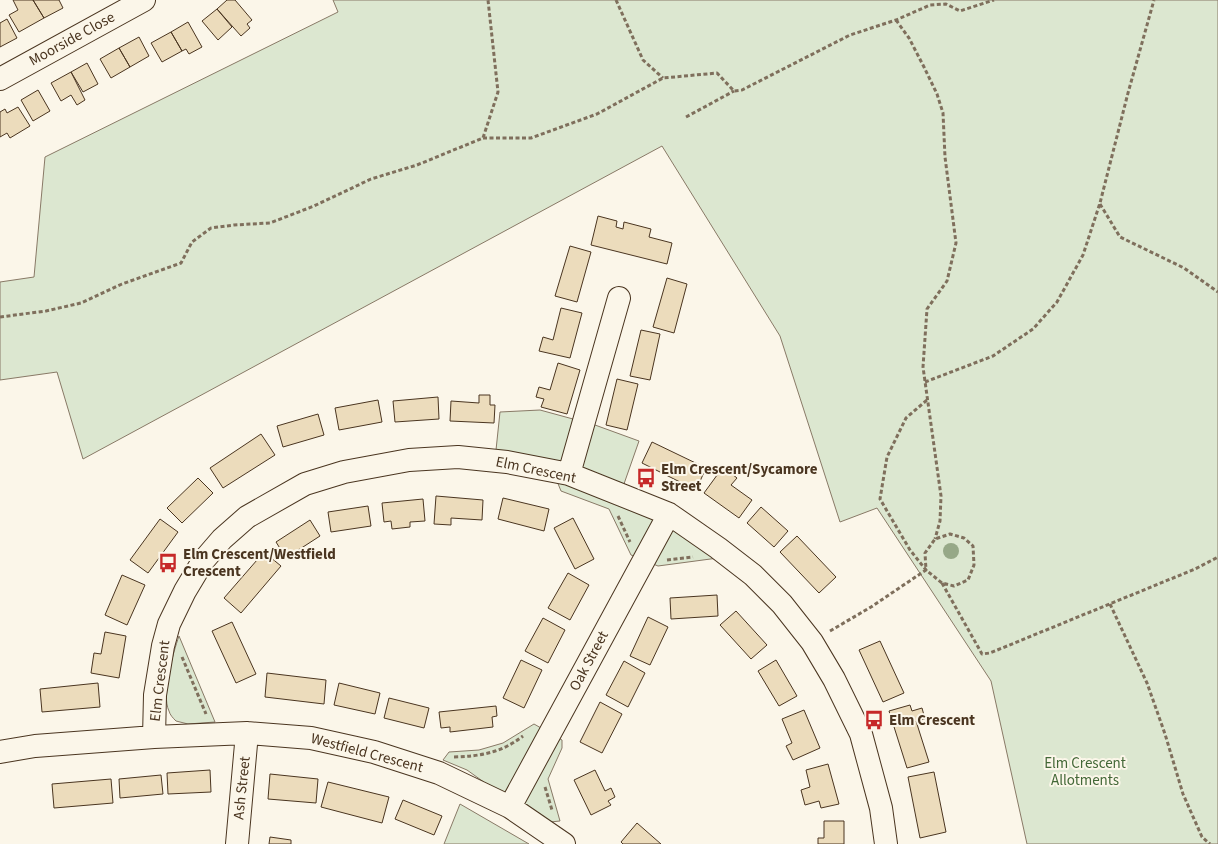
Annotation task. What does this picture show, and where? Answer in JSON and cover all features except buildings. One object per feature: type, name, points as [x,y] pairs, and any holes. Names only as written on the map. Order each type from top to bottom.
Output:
[{"type":"street","name":"Moorside Close","points":[[0,79],[144,0]]},
{"type":"street","points":[[569,474],[619,298]]},
{"type":"street","name":"Elm Crescent","points":[[154,737],[155,694],[163,646],[169,624],[185,591],[203,561],[222,539],[247,517],[305,484],[344,472],[409,460],[458,457],[506,462],[569,474],[669,514],[724,552],[753,575],[782,604],[812,642],[834,679],[861,734],[881,808],[886,844]]},
{"type":"street","name":"Oak Street","points":[[510,807],[669,514]]},
{"type":"street","name":"Westfield Crescent","points":[[0,752],[35,746],[215,734],[247,733],[311,738],[374,752],[439,772],[510,807],[562,842]]},
{"type":"street","name":"Ash Street","points":[[237,844],[247,733]]},
{"type":"path","points":[[483,138],[498,92],[488,0]]},
{"type":"path","points":[[616,0],[643,60],[663,78]]},
{"type":"path","points":[[686,117],[734,90],[742,90],[850,35],[896,20],[930,5],[946,4],[960,11],[994,0]]},
{"type":"path","points":[[925,382],[992,356],[1033,329],[1057,302],[1083,255],[1100,203],[1154,0]]},
{"type":"path","points":[[896,20],[909,38],[924,67],[937,94],[943,113],[945,157],[956,242],[947,281],[927,309],[923,367],[941,496],[940,521],[935,540],[925,553],[926,570]]},
{"type":"path","points":[[0,317],[46,311],[80,302],[122,284],[181,263],[192,242],[211,228],[270,223],[314,206],[371,180],[417,165],[483,138],[532,138],[597,114],[663,78],[717,73],[734,90]]},
{"type":"path","points":[[1100,203],[1120,237],[1184,268],[1218,292]]},
{"type":"path","points":[[928,400],[906,418],[887,457],[880,499],[910,550],[926,570],[942,583],[982,654],[990,654],[1033,637],[1218,558]]},
{"type":"path","points":[[606,488],[641,565],[724,552]]},
{"type":"path","points":[[935,540],[950,534],[964,538],[973,546],[974,564],[968,580],[954,586],[942,583]]},
{"type":"path","points":[[812,642],[926,570]]},
{"type":"path","points":[[1110,604],[1148,683],[1183,794],[1202,837],[1210,844]]},
{"type":"path","points":[[169,624],[215,734]]},
{"type":"path","points":[[439,772],[452,757],[481,756],[512,745],[530,731],[542,748],[562,842]]},
{"type":"green space","name":"Elm Crescent Allotments","points":[[333,0],[1218,0],[1218,844],[1027,844],[991,681],[877,508],[840,522],[780,336],[662,146],[83,459],[57,372],[0,380],[0,282],[34,277],[45,157],[338,12]]},
{"type":"green space","points":[[540,410],[595,425],[639,441],[618,501],[695,542],[718,558],[658,566],[631,555],[609,509],[561,491],[548,459],[496,450],[500,412]]},
{"type":"green space","points":[[179,636],[215,722],[188,724],[176,721],[169,712],[166,695],[167,685]]},
{"type":"green space","points":[[534,724],[562,740],[562,748],[548,779],[560,821],[550,822],[488,785],[467,770],[443,760],[449,752],[479,750],[503,743]]},
{"type":"green space","points":[[460,804],[529,844],[444,844]]},
{"type":"place","name":"Elm Crescent/Sycamore Street","points":[[646,478]]},
{"type":"place","name":"Elm Crescent/Westfield Crescent","points":[[168,563]]},
{"type":"place","name":"Elm Crescent","points":[[874,720]]}]
